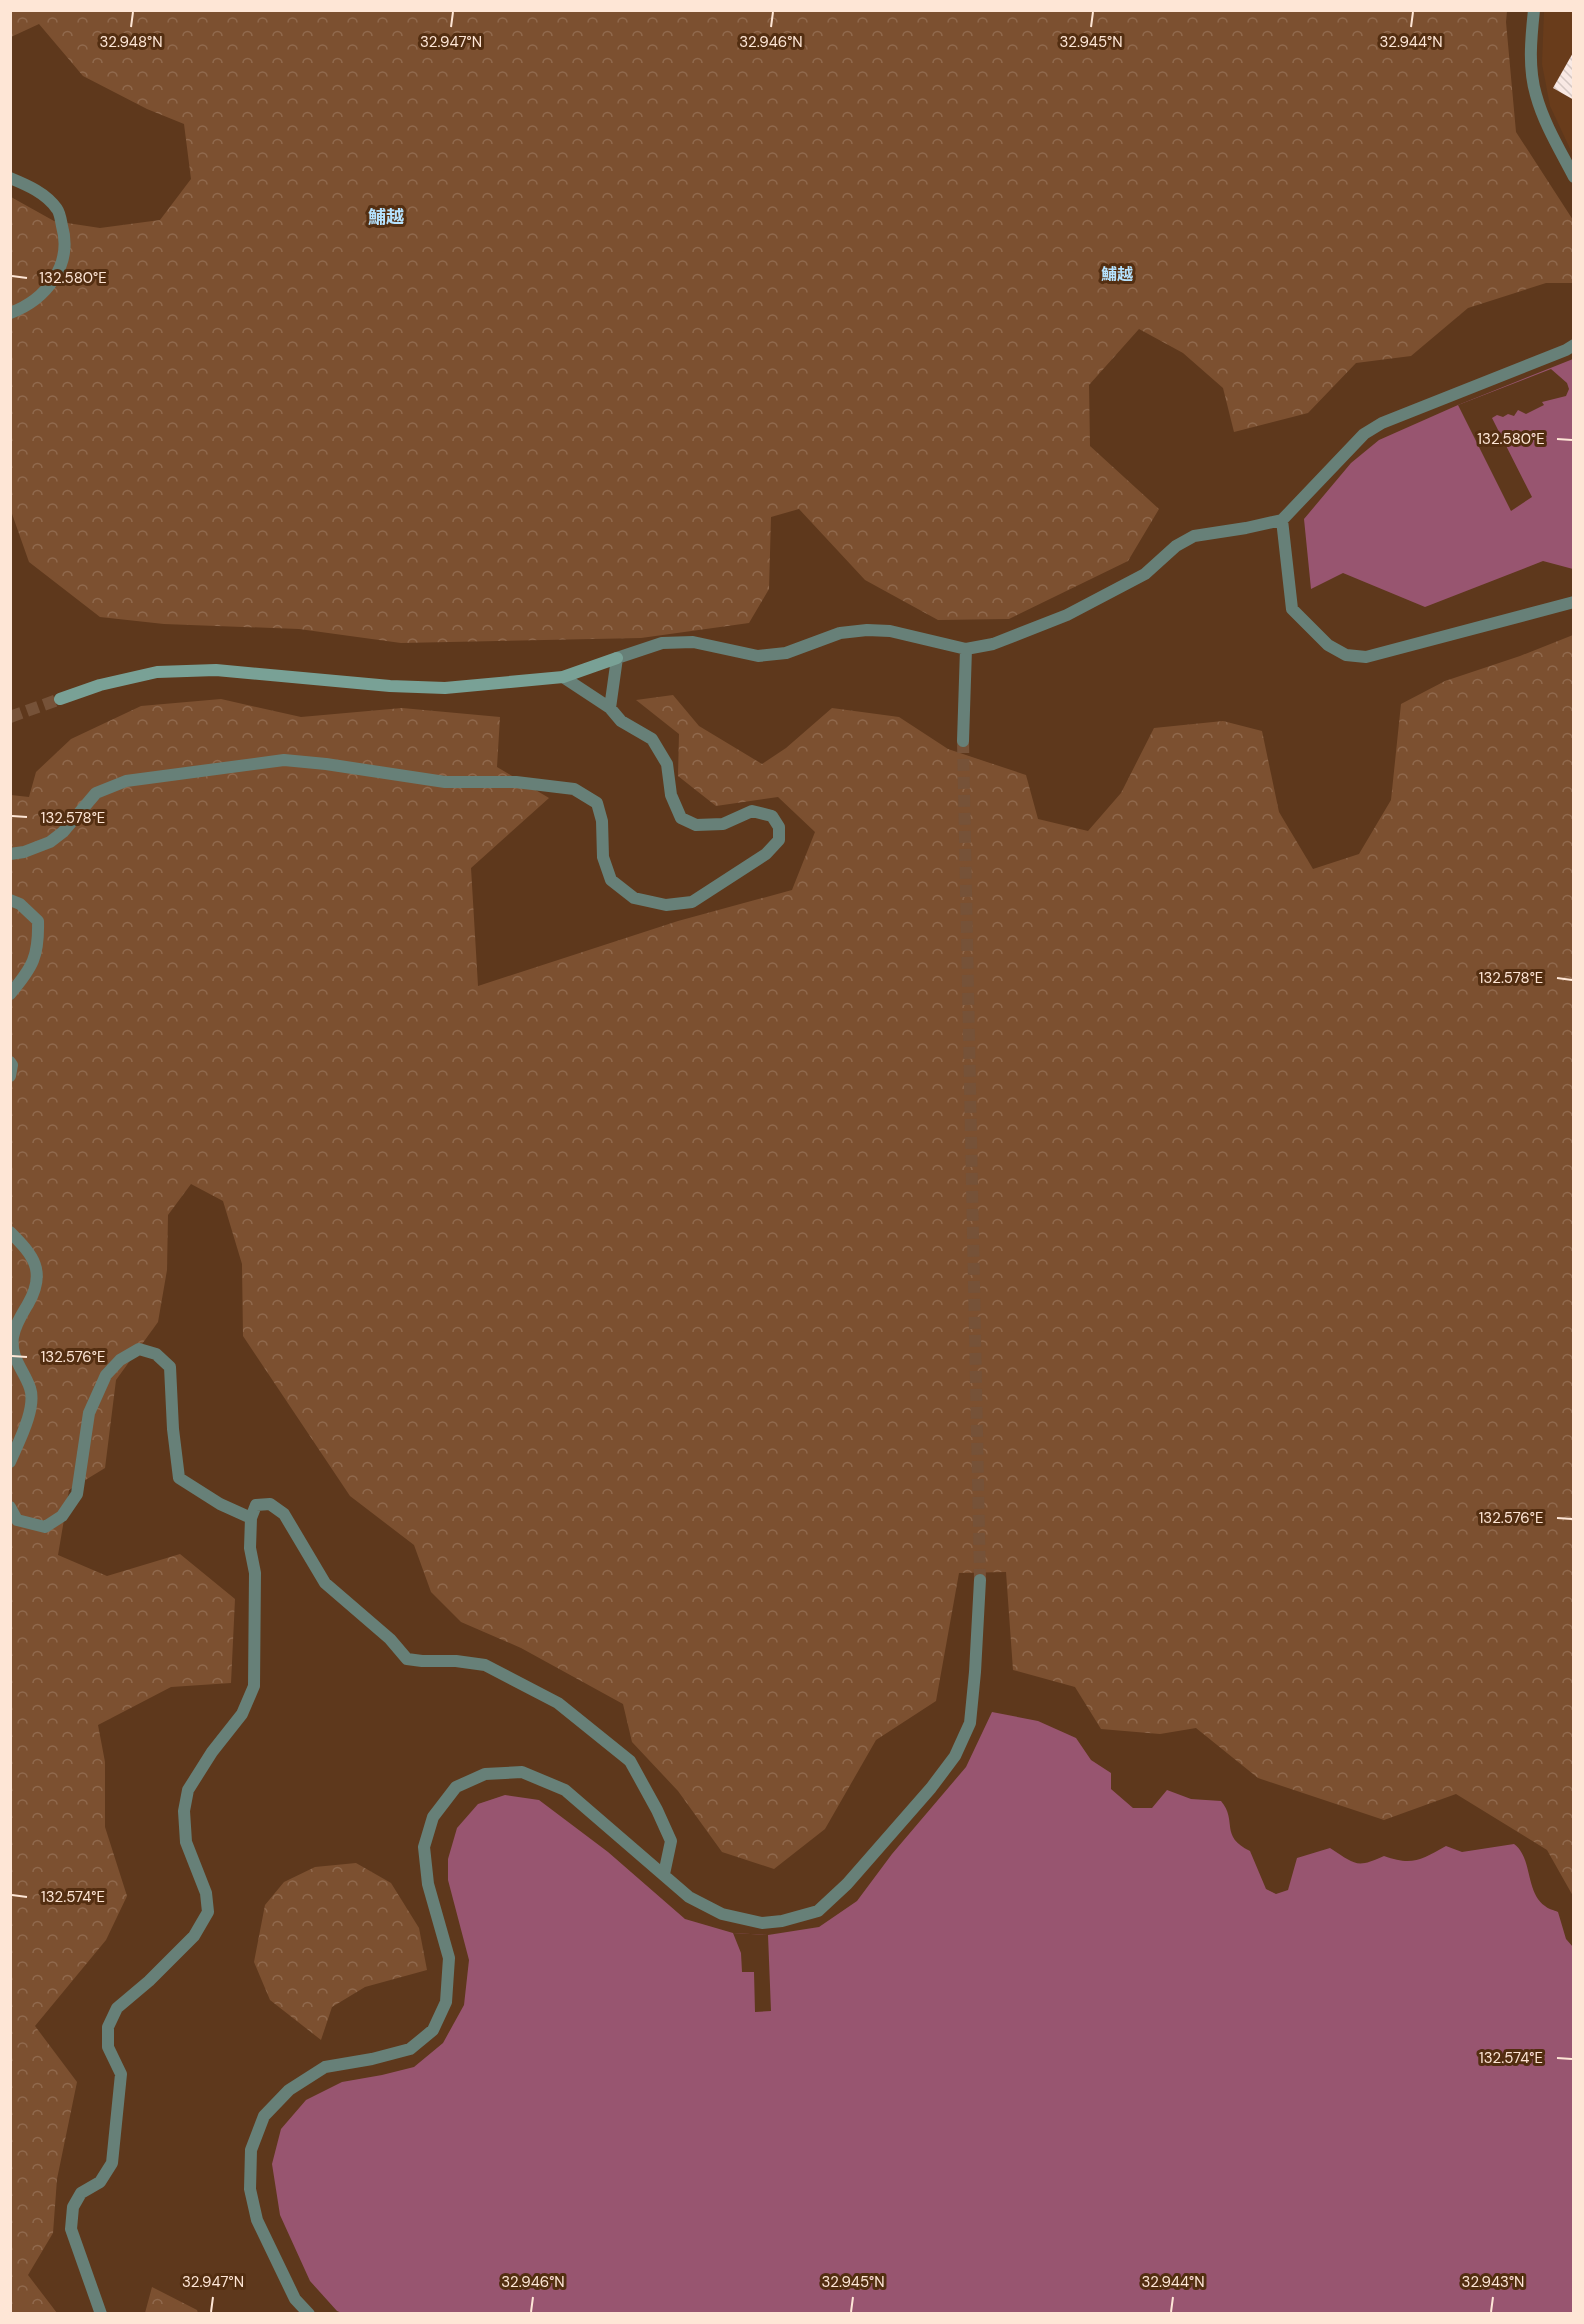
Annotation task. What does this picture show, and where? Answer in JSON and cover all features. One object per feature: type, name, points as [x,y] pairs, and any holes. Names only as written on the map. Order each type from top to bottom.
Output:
[{"type":"street","points":[[1534,10],[1531,59],[1535,94],[1546,122],[1574,177]]},
{"type":"street","points":[[10,178],[35,189],[57,209],[65,238],[62,267],[46,291],[25,308],[10,313]]},
{"type":"street","points":[[60,699],[100,685],[157,672],[216,670],[390,686],[445,688],[563,676],[662,643],[693,642],[758,656],[786,653],[840,633],[867,630],[890,631],[966,649],[993,644],[1066,615],[1145,574],[1176,546],[1194,536],[1246,528],[1282,519],[1364,434],[1382,423],[1574,345]]},
{"type":"street","points":[[1282,519],[1292,609],[1328,645],[1346,655],[1366,657],[1574,602]]},
{"type":"street","points":[[963,741],[966,649]]},
{"type":"street","points":[[610,708],[617,658]]},
{"type":"street","points":[[10,854],[24,852],[50,842],[63,832],[96,793],[126,781],[284,760],[445,782],[516,782],[574,789],[597,803],[602,821],[603,857],[611,880],[634,898],[666,905],[692,902],[766,854],[778,840],[779,827],[772,816],[752,811],[723,824],[696,825],[681,818],[671,795],[667,764],[652,739],[621,721],[610,708],[563,676]]},
{"type":"street","points":[[10,900],[20,904],[38,921],[39,945],[29,971],[10,994]]},
{"type":"street","points":[[10,1062],[12,1065],[10,1076]]},
{"type":"street","points":[[10,1232],[30,1252],[38,1270],[31,1298],[18,1322],[13,1338],[14,1358],[31,1389],[32,1403],[10,1462]]},
{"type":"street","points":[[10,1507],[17,1520],[45,1527],[62,1516],[77,1494],[89,1413],[106,1375],[120,1360],[139,1349],[156,1354],[170,1367],[173,1429],[179,1478],[220,1504],[251,1518]]},
{"type":"street","points":[[102,2313],[71,2229],[73,2207],[81,2193],[100,2182],[112,2163],[121,2074],[108,2047],[108,2027],[117,2008],[149,1981],[194,1936],[208,1912],[206,1893],[186,1842],[184,1811],[188,1790],[212,1752],[242,1714],[254,1686],[255,1574],[250,1548],[251,1518],[256,1505],[270,1504],[284,1514],[325,1583],[390,1639],[407,1659],[485,1665],[558,1703],[630,1761],[657,1809],[671,1841],[664,1874]]},
{"type":"street","points":[[309,2313],[295,2299],[256,2220],[249,2189],[251,2150],[264,2116],[298,2084],[325,2067],[372,2059],[410,2049],[433,2030],[446,2002],[450,1958],[428,1884],[424,1847],[433,1817],[456,1788],[485,1774],[522,1772],[565,1790],[689,1897],[722,1914],[762,1923],[782,1921],[818,1911],[847,1884],[932,1788],[955,1755],[970,1723],[980,1580]]},
{"type":"shaded area","points":[[1544,11],[1573,11],[1573,155],[1550,106],[1542,64]]},
{"type":"shaded area","points":[[1573,359],[1573,569],[1543,561],[1425,607],[1343,573],[1311,589],[1304,519],[1351,463],[1379,440],[1458,405]]},
{"type":"shaded area","points":[[992,1712],[1038,1721],[1076,1738],[1091,1760],[1111,1773],[1111,1789],[1133,1808],[1152,1808],[1167,1790],[1191,1799],[1221,1801],[1226,1808],[1235,1840],[1250,1851],[1266,1889],[1276,1894],[1288,1890],[1297,1858],[1330,1848],[1356,1863],[1384,1856],[1402,1861],[1416,1860],[1446,1846],[1462,1852],[1514,1844],[1520,1850],[1534,1892],[1545,1906],[1558,1912],[1566,1939],[1573,1947],[1573,2313],[342,2313],[337,2311],[310,2281],[280,2215],[272,2164],[281,2129],[306,2100],[342,2082],[414,2067],[443,2043],[464,2005],[469,1960],[448,1880],[448,1859],[457,1828],[478,1804],[505,1795],[539,1800],[608,1852],[685,1919],[733,1933],[768,1935],[819,1927],[857,1901],[892,1854],[966,1767]]},
{"type":"green space","points":[[11,11],[1507,11],[1506,22],[1516,132],[1573,220],[1573,283],[1546,283],[1468,308],[1411,356],[1356,363],[1308,413],[1234,432],[1223,388],[1183,353],[1139,329],[1089,385],[1090,446],[1159,509],[1128,561],[1009,619],[938,620],[865,580],[799,509],[771,517],[769,589],[749,623],[641,638],[401,643],[299,629],[164,624],[100,617],[29,562],[11,511],[11,197],[54,221],[100,228],[160,220],[191,179],[184,124],[147,109],[83,76],[39,24],[11,37]]},
{"type":"green space","points":[[1573,635],[1573,1896],[1547,1850],[1456,1794],[1384,1820],[1258,1778],[1196,1728],[1160,1734],[1101,1729],[1075,1687],[1013,1670],[1006,1572],[959,1573],[936,1701],[876,1740],[825,1829],[774,1869],[722,1852],[678,1791],[632,1742],[623,1704],[521,1648],[461,1622],[431,1592],[414,1545],[350,1496],[243,1336],[242,1264],[223,1201],[191,1184],[168,1215],[167,1270],[158,1322],[116,1380],[105,1468],[69,1490],[58,1555],[107,1576],[180,1554],[235,1599],[231,1683],[171,1687],[98,1725],[105,1762],[105,1827],[127,1896],[106,1940],[35,2026],[77,2082],[57,2179],[53,2233],[28,2275],[57,2313],[11,2314],[11,795],[29,797],[36,772],[71,739],[141,706],[221,699],[301,717],[402,708],[500,717],[497,767],[549,798],[471,868],[478,986],[678,921],[792,890],[815,832],[778,797],[716,806],[678,776],[679,734],[636,700],[673,695],[699,726],[762,764],[786,748],[832,708],[899,717],[948,749],[1026,775],[1038,819],[1088,831],[1121,793],[1154,728],[1223,721],[1262,731],[1279,812],[1313,869],[1359,854],[1391,800],[1401,704],[1445,681],[1520,656]]},
{"type":"green space","points":[[356,1863],[391,1883],[419,1928],[427,1970],[365,1987],[332,2007],[321,2040],[270,2000],[254,1962],[265,1905],[284,1882],[315,1867]]},
{"type":"green space","points":[[152,2287],[197,2310],[198,2313],[145,2313]]},
{"type":"pier","points":[[1551,369],[1567,383],[1569,389],[1566,396],[1542,402],[1544,405],[1526,414],[1518,410],[1514,416],[1497,415],[1492,418],[1532,497],[1511,511],[1458,405]]},
{"type":"pier","points":[[733,1933],[768,1935],[771,2011],[755,2012],[754,1972],[742,1972],[741,1953]]},
{"type":"building","points":[[1574,51],[1574,100],[1553,88]]},
{"type":"tunnel","points":[[10,717],[60,699]]},
{"type":"tunnel","points":[[963,741],[980,1580]]},
{"type":"district","name":"鯆越","points":[[386,217]]},
{"type":"district","name":"鯆越","points":[[1117,274]]}]
